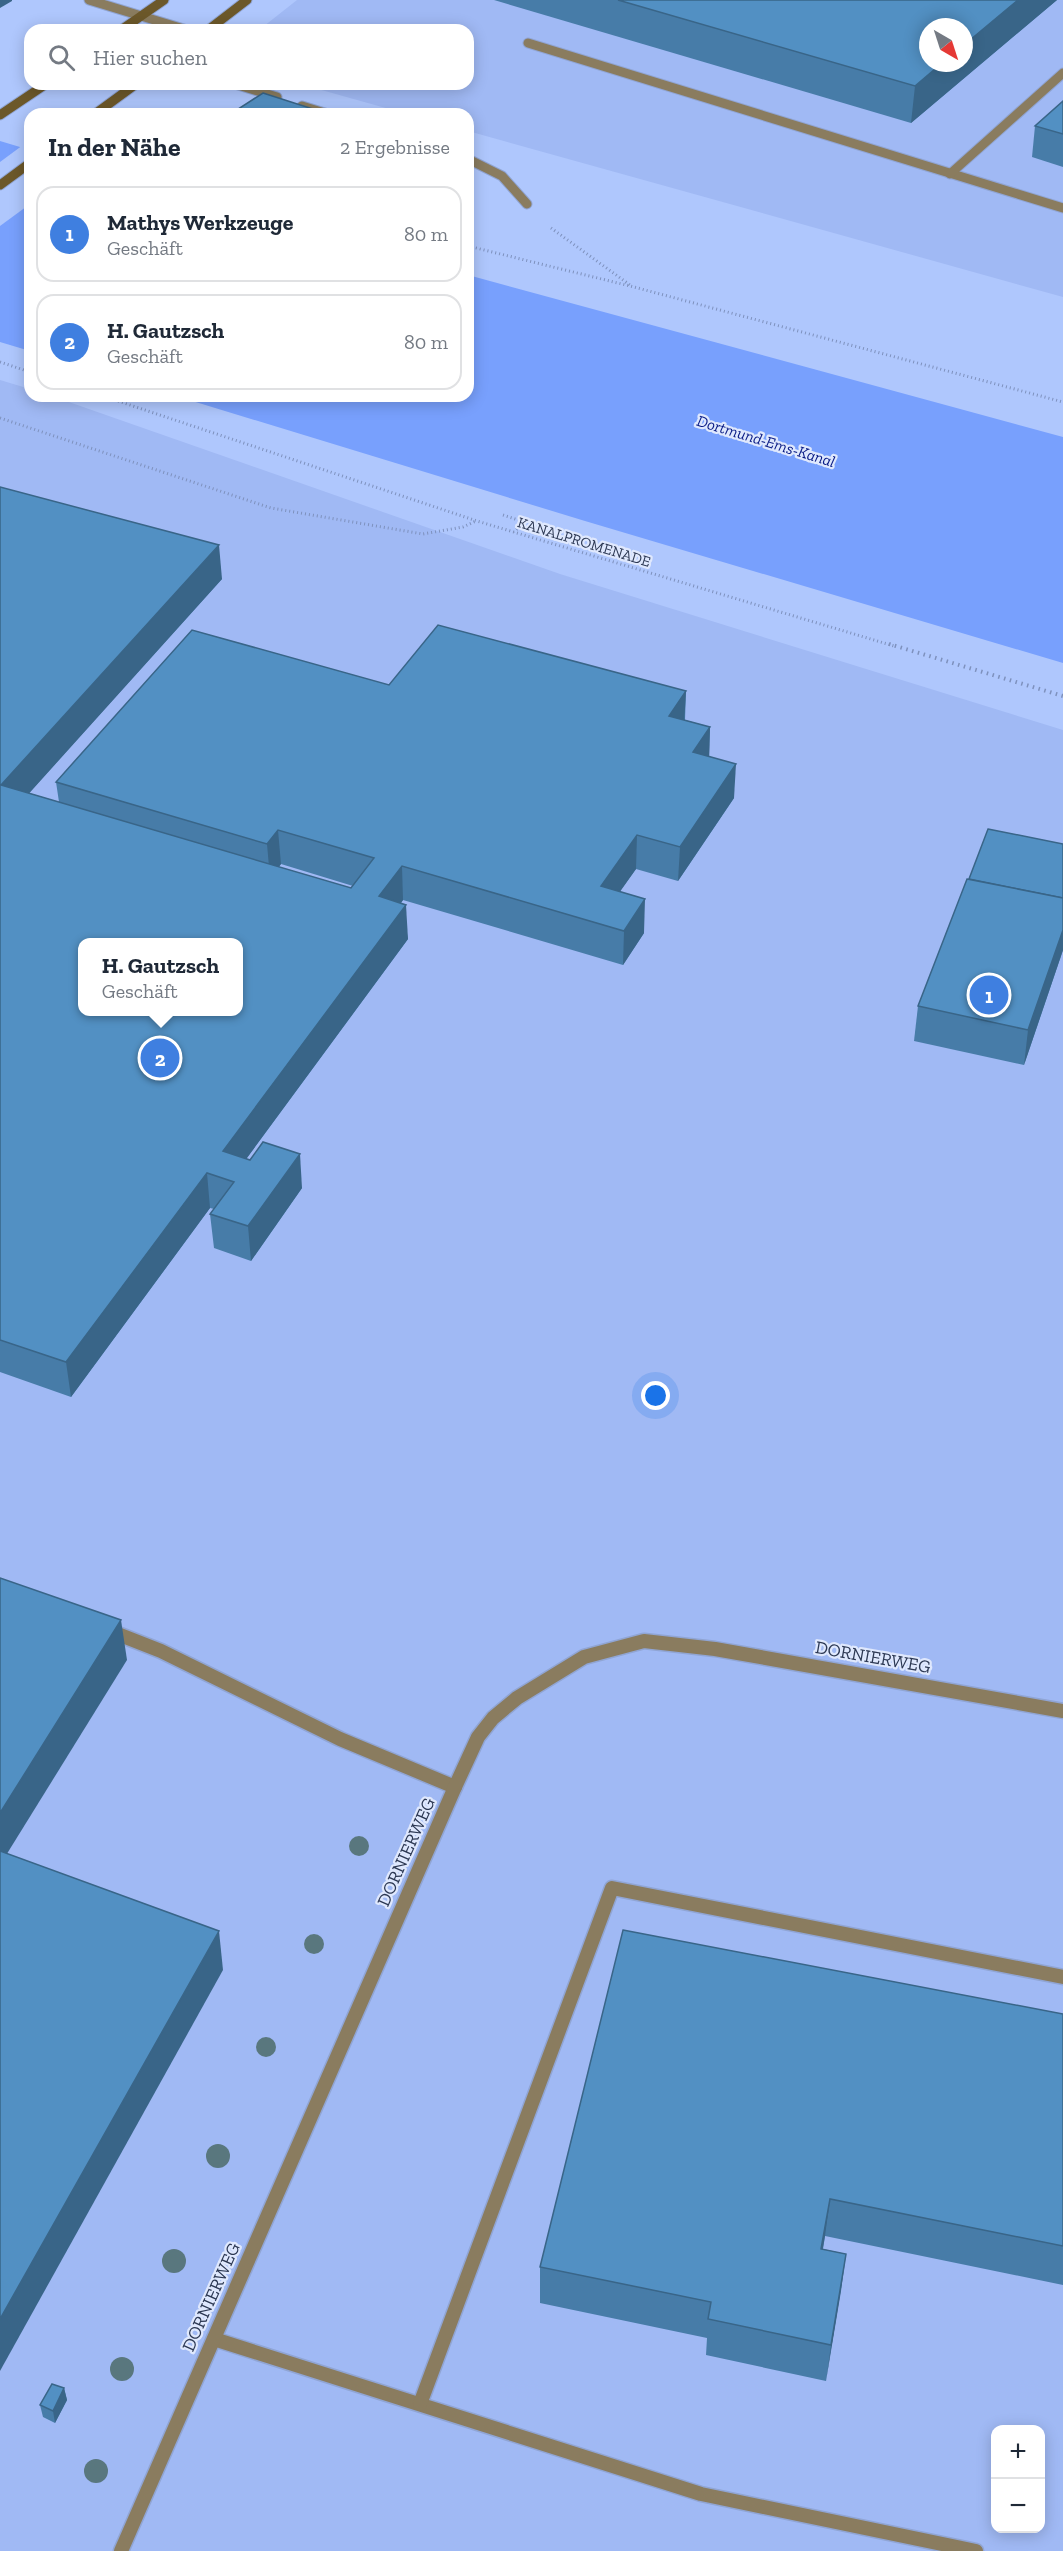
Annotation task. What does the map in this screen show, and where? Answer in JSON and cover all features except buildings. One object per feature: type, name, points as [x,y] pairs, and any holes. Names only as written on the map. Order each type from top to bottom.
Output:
[{"type":"main road","points":[[130,24],[164,0]]},
{"type":"main road","points":[[216,24],[247,0]]},
{"type":"main road","points":[[0,115],[37,90]]},
{"type":"main road","points":[[103,108],[128,90]]},
{"type":"main road","points":[[0,185],[24,167]]},
{"type":"street","points":[[89,0],[165,24]]},
{"type":"street","points":[[528,43],[1063,208]]},
{"type":"street","points":[[950,174],[1063,73]]},
{"type":"street","points":[[253,90],[286,101]]},
{"type":"street","points":[[297,104],[309,108]]},
{"type":"street","points":[[474,161],[484,164],[512,182],[527,204]]},
{"type":"street","points":[[97,1626],[161,1651],[339,1739],[455,1787]]},
{"type":"street","name":"DORNIERWEG","points":[[122,2551],[455,1787],[478,1737],[493,1719],[517,1698],[584,1657],[644,1641],[715,1649],[1063,1711]]},
{"type":"street","points":[[420,2404],[612,1888],[1063,1977]]},
{"type":"street","points":[[214,2339],[701,2494],[976,2551]]},
{"type":"path","points":[[527,204],[551,228],[634,287]]},
{"type":"path","points":[[474,247],[634,287],[1063,402]]},
{"type":"path","points":[[0,362],[24,370]]},
{"type":"path","name":"KANALPROMENADE","points":[[121,402],[477,521],[1063,696]]},
{"type":"path","points":[[0,418],[271,508],[423,534],[463,527],[477,521]]},
{"type":"path","points":[[502,515],[524,522],[514,532]]},
{"type":"shaded area","points":[[297,0],[1063,0],[1063,297],[474,133],[474,108],[386,108],[321,90],[474,90],[474,24],[267,24]]},
{"type":"shaded area","points":[[0,380],[24,387],[24,402],[69,402],[560,574],[1063,730],[1063,2551],[0,2551]]},
{"type":"water","points":[[0,141],[24,148],[24,349],[0,342]]},
{"type":"water","name":"Dortmund-Ems-Kanal","points":[[474,277],[1063,437],[1063,663],[196,402],[474,402]]},
{"type":"pier","points":[[24,145],[24,208],[0,226],[0,162]]},
{"type":"place","name":"Mathys Werkzeuge","points":[[989,995]]},
{"type":"place","name":"H. Gautzsch","points":[[160,1058]]}]
